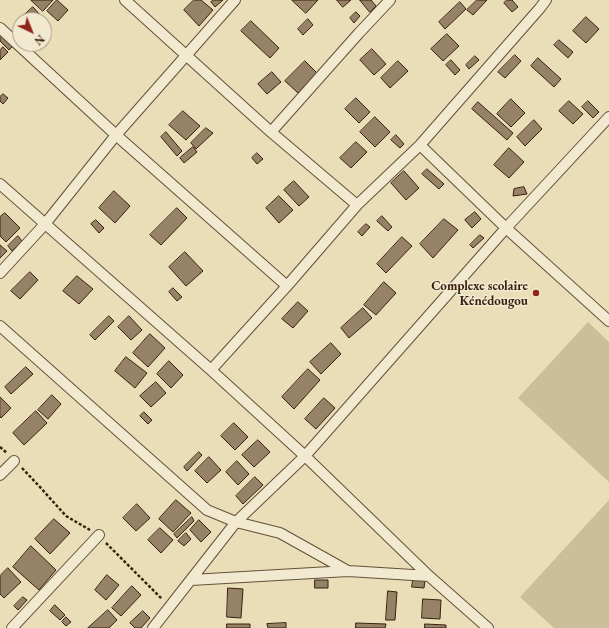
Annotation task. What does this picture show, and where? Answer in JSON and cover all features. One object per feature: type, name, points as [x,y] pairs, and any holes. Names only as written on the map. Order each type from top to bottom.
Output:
[{"type":"street","points":[[124,0],[271,132],[357,205]]},
{"type":"street","points":[[0,273],[45,224],[116,134],[235,0]]},
{"type":"street","points":[[271,132],[358,33],[390,0]]},
{"type":"street","points":[[211,370],[287,286],[357,205],[420,145],[546,0]]},
{"type":"street","points":[[0,28],[116,134],[287,286]]},
{"type":"street","points":[[153,628],[236,522],[305,456],[506,228],[609,117]]},
{"type":"street","points":[[420,145],[506,228],[609,321]]},
{"type":"street","points":[[0,184],[211,370],[305,456],[430,576],[488,628]]},
{"type":"street","points":[[0,326],[207,510],[236,522],[280,533],[348,571]]},
{"type":"street","points":[[0,476],[14,461]]},
{"type":"street","points":[[12,628],[99,536]]},
{"type":"street","points":[[191,580],[348,571],[430,576]]},
{"type":"path","points":[[0,446],[66,516],[99,536],[170,606]]},
{"type":"shaded area","points":[[588,322],[609,342],[609,482],[518,398]]},
{"type":"shaded area","points":[[609,500],[609,628],[554,628],[520,597]]},
{"type":"building","points":[[31,0],[53,0],[43,11]]},
{"type":"building","points":[[57,0],[68,10],[58,21],[52,16],[52,12],[47,11]]},
{"type":"building","points":[[194,0],[201,0],[213,10],[199,26],[184,10]]},
{"type":"building","points":[[214,0],[223,0],[215,7],[211,2]]},
{"type":"building","points":[[292,0],[318,0],[306,13]]},
{"type":"building","points":[[337,0],[351,0],[343,7]]},
{"type":"building","points":[[360,0],[371,0],[376,6],[370,12]]},
{"type":"building","points":[[477,0],[487,0],[473,15],[467,10]]},
{"type":"building","points":[[507,0],[512,0],[518,7],[512,12],[504,3]]},
{"type":"building","points":[[460,2],[466,9],[445,29],[439,22]]},
{"type":"building","points":[[33,7],[37,12],[28,12]]},
{"type":"building","points":[[356,12],[360,16],[354,23],[350,18]]},
{"type":"building","points":[[586,17],[599,29],[586,43],[573,31]]},
{"type":"building","points":[[308,19],[313,25],[303,35],[298,29]]},
{"type":"building","points":[[251,21],[279,48],[270,58],[241,31]]},
{"type":"building","points":[[4,34],[12,43],[12,47],[9,50],[0,41],[0,38]]},
{"type":"building","points":[[447,34],[459,46],[443,61],[431,49]]},
{"type":"building","points":[[559,40],[573,52],[568,58],[554,45]]},
{"type":"building","points":[[3,47],[8,52],[0,60],[0,51]]},
{"type":"building","points":[[372,49],[386,64],[374,75],[360,60]]},
{"type":"building","points":[[515,55],[521,61],[505,78],[498,72]]},
{"type":"building","points":[[475,56],[479,60],[469,69],[466,65]]},
{"type":"building","points":[[538,58],[561,79],[554,87],[531,66]]},
{"type":"building","points":[[451,60],[460,70],[455,75],[446,65]]},
{"type":"building","points":[[305,61],[317,73],[298,93],[285,81]]},
{"type":"building","points":[[398,61],[408,71],[390,88],[381,78]]},
{"type":"building","points":[[272,72],[281,82],[267,94],[258,84]]},
{"type":"building","points":[[3,94],[8,98],[3,104],[0,101],[0,97]]},
{"type":"building","points":[[356,98],[370,112],[359,123],[345,109]]},
{"type":"building","points":[[511,99],[525,113],[511,127],[497,114]]},
{"type":"building","points":[[569,101],[583,114],[573,124],[559,111]]},
{"type":"building","points":[[588,101],[599,112],[593,118],[582,107]]},
{"type":"building","points":[[478,102],[513,133],[507,140],[472,109]]},
{"type":"building","points":[[183,111],[200,126],[186,140],[169,125]]},
{"type":"building","points":[[375,117],[390,132],[375,147],[360,132]]},
{"type":"building","points":[[534,120],[542,129],[525,146],[517,137]]},
{"type":"building","points":[[206,128],[213,133],[196,149],[191,143]]},
{"type":"building","points":[[166,132],[182,151],[177,156],[161,137]]},
{"type":"building","points":[[396,135],[404,144],[400,148],[391,140]]},
{"type":"building","points":[[356,142],[367,152],[351,168],[340,158]]},
{"type":"building","points":[[193,147],[197,152],[184,163],[180,158]]},
{"type":"building","points":[[509,148],[524,162],[509,178],[494,165]]},
{"type":"building","points":[[257,153],[263,159],[257,164],[252,158]]},
{"type":"building","points":[[427,169],[444,184],[439,189],[422,174]]},
{"type":"building","points":[[404,171],[419,188],[406,200],[391,183]]},
{"type":"building","points":[[294,181],[309,197],[299,206],[284,190]]},
{"type":"building","points":[[524,187],[527,194],[513,196],[514,189]]},
{"type":"building","points":[[114,191],[130,206],[115,223],[99,208]]},
{"type":"building","points":[[279,196],[293,210],[279,223],[266,208]]},
{"type":"building","points":[[177,208],[187,218],[161,245],[150,235]]},
{"type":"building","points":[[475,212],[481,219],[472,228],[465,220]]},
{"type":"building","points":[[5,213],[20,228],[6,242],[0,236],[0,217]]},
{"type":"building","points":[[382,216],[392,227],[388,231],[377,221]]},
{"type":"building","points":[[444,219],[458,230],[433,258],[420,244]]},
{"type":"building","points":[[96,220],[104,228],[99,233],[91,224]]},
{"type":"building","points":[[366,224],[370,227],[362,236],[358,232]]},
{"type":"building","points":[[480,235],[484,238],[473,248],[470,245]]},
{"type":"building","points":[[18,236],[22,241],[12,251],[8,246]]},
{"type":"building","points":[[402,237],[412,246],[386,273],[377,264]]},
{"type":"building","points":[[0,245],[7,251],[0,258]]},
{"type":"building","points":[[185,252],[203,271],[186,286],[169,267]]},
{"type":"building","points":[[30,272],[38,280],[20,299],[11,291]]},
{"type":"building","points":[[77,276],[93,289],[79,304],[63,291]]},
{"type":"building","points":[[384,282],[396,293],[376,315],[364,305]]},
{"type":"building","points":[[173,288],[182,297],[177,301],[169,292]]},
{"type":"building","points":[[298,302],[308,311],[293,328],[282,319]]},
{"type":"building","points":[[363,308],[372,318],[349,338],[341,328]]},
{"type":"building","points":[[109,316],[114,321],[95,340],[90,335]]},
{"type":"building","points":[[129,316],[142,330],[131,340],[118,327]]},
{"type":"building","points":[[150,334],[165,348],[148,367],[133,353]]},
{"type":"building","points":[[331,343],[341,354],[321,374],[310,362]]},
{"type":"building","points":[[126,357],[147,373],[135,388],[115,371]]},
{"type":"building","points":[[169,361],[183,375],[171,388],[157,374]]},
{"type":"building","points":[[26,367],[33,374],[11,394],[5,387]]},
{"type":"building","points":[[308,369],[320,380],[294,409],[282,397]]},
{"type":"building","points":[[156,382],[166,393],[151,407],[140,396]]},
{"type":"building","points":[[52,395],[61,404],[48,419],[38,410]]},
{"type":"building","points":[[0,397],[11,408],[1,418],[0,416]]},
{"type":"building","points":[[324,398],[335,408],[316,429],[305,419]]},
{"type":"building","points":[[36,411],[47,423],[24,445],[13,433]]},
{"type":"building","points":[[144,412],[152,420],[148,424],[140,416]]},
{"type":"building","points":[[234,423],[248,437],[235,450],[221,436]]},
{"type":"building","points":[[258,440],[270,452],[254,467],[242,455]]},
{"type":"building","points":[[199,452],[202,455],[187,471],[184,467]]},
{"type":"building","points":[[209,457],[221,470],[207,483],[195,471]]},
{"type":"building","points":[[237,461],[249,474],[238,485],[226,472]]},
{"type":"building","points":[[255,477],[263,485],[243,504],[236,496]]},
{"type":"building","points":[[176,500],[191,513],[173,532],[159,519]]},
{"type":"building","points":[[137,504],[150,518],[136,531],[123,518]]},
{"type":"building","points":[[192,517],[194,521],[177,538],[174,534]]},
{"type":"building","points":[[54,519],[70,533],[50,554],[35,539]]},
{"type":"building","points":[[199,520],[211,532],[201,542],[190,530]]},
{"type":"building","points":[[160,528],[173,540],[161,553],[148,540]]},
{"type":"building","points":[[186,533],[191,539],[184,546],[178,541]]},
{"type":"building","points":[[31,546],[56,570],[39,590],[13,567]]},
{"type":"building","points":[[8,568],[21,582],[4,598],[0,594],[0,576]]},
{"type":"building","points":[[107,575],[119,585],[106,600],[95,590]]},
{"type":"building","points":[[315,580],[328,580],[328,588],[315,588]]},
{"type":"building","points":[[413,580],[425,580],[424,588],[412,587]]},
{"type":"building","points":[[132,586],[141,595],[121,616],[112,608]]},
{"type":"building","points":[[228,588],[243,589],[241,618],[227,617]]},
{"type":"building","points":[[388,591],[397,592],[395,620],[386,620]]},
{"type":"building","points":[[23,597],[27,600],[18,610],[14,606]]},
{"type":"building","points":[[423,599],[441,600],[440,619],[422,618]]},
{"type":"building","points":[[55,605],[65,615],[60,620],[50,611]]},
{"type":"building","points":[[108,610],[117,620],[109,628],[88,628]]},
{"type":"building","points":[[143,611],[150,618],[141,628],[135,628],[130,623]]},
{"type":"building","points":[[66,617],[71,622],[66,626],[62,622]]},
{"type":"building","points":[[286,623],[286,628],[268,628],[267,624]]},
{"type":"building","points":[[356,623],[386,624],[385,628],[356,628]]},
{"type":"building","points":[[227,624],[250,624],[250,628],[227,628]]},
{"type":"building","points":[[425,624],[446,625],[446,628],[425,628]]},
{"type":"place","name":"Complexe scolaire Kénédougou","points":[[536,293]]}]
